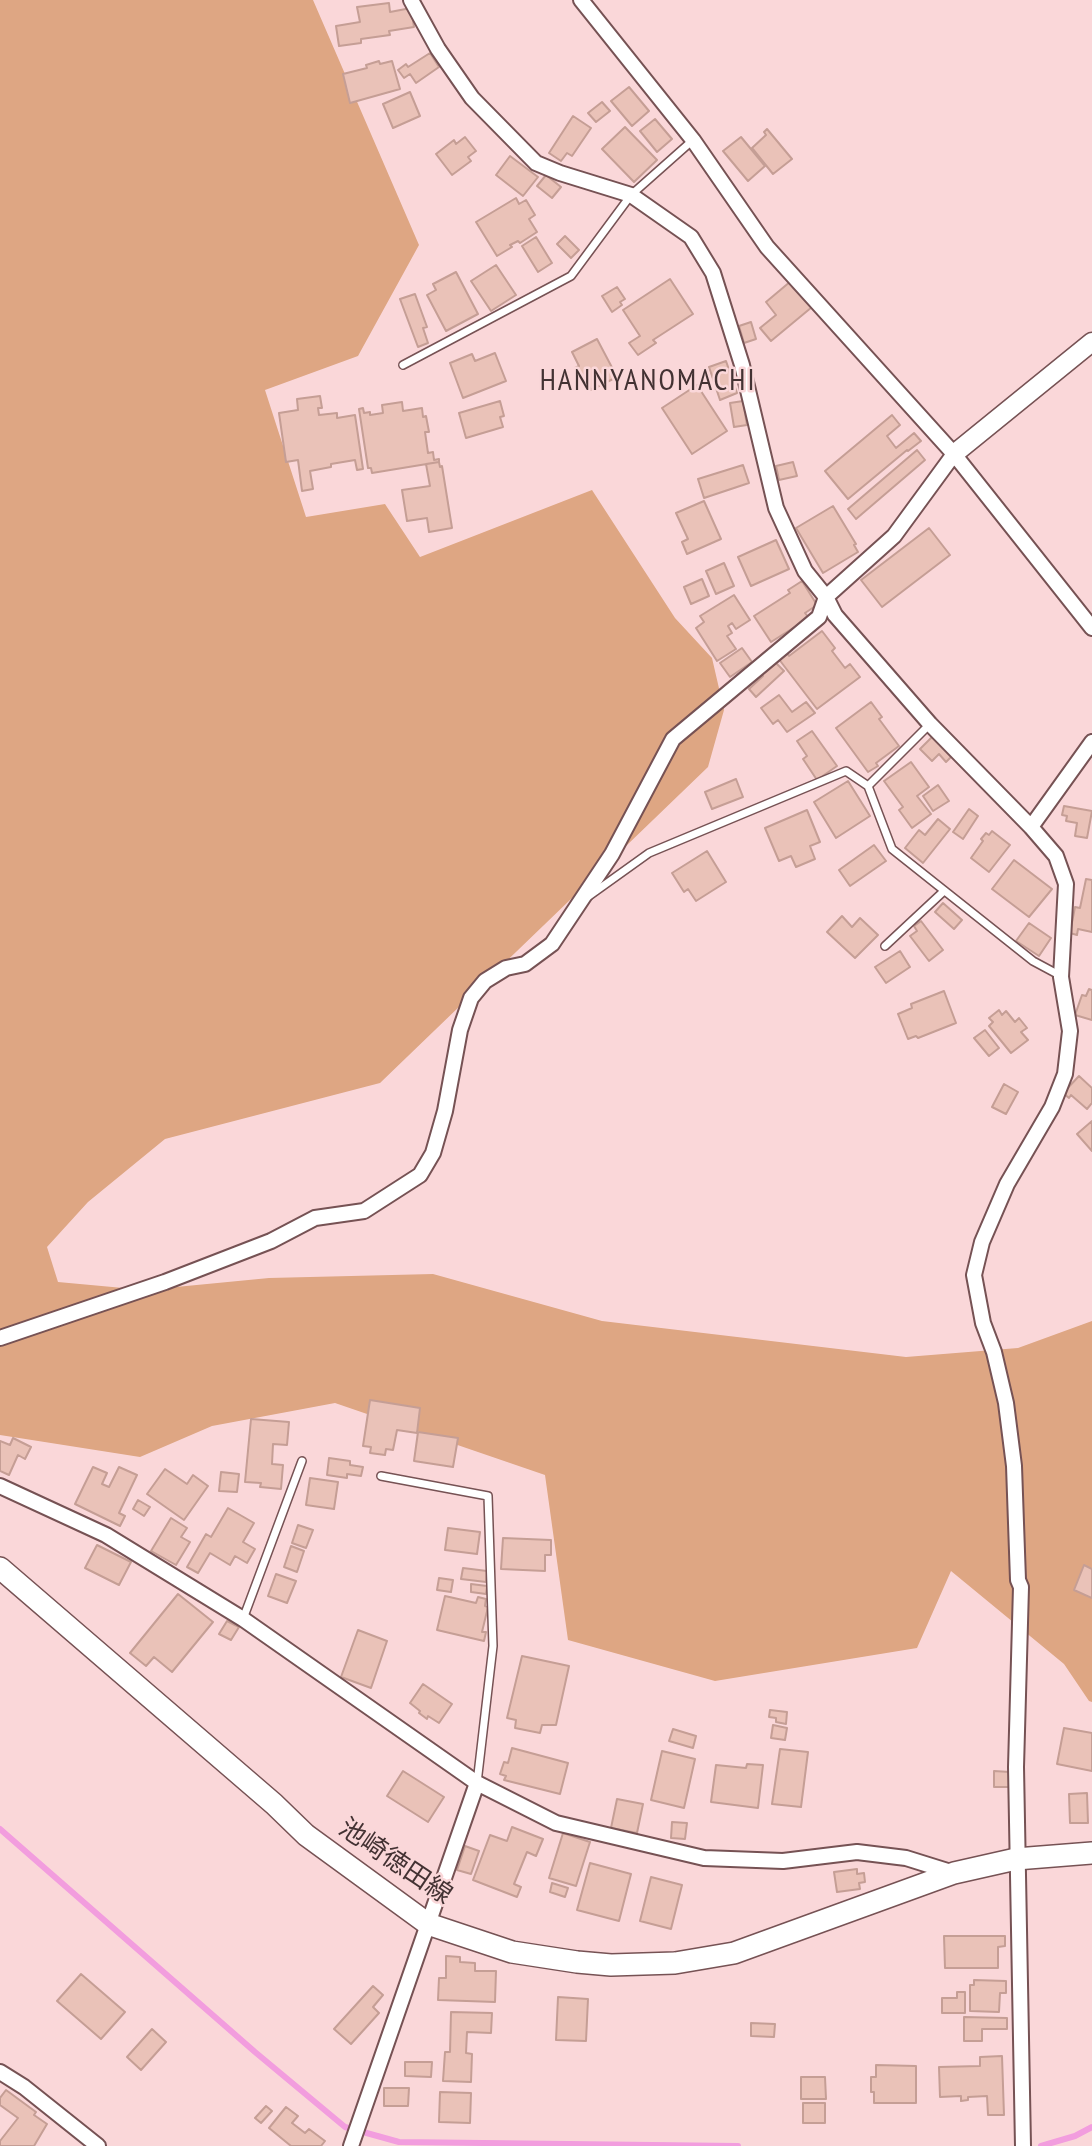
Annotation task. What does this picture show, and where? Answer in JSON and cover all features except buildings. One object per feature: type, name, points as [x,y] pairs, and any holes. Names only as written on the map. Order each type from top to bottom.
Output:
[{"type":"main road","name":"池崎徳田線","points":[[0,1568],[274,1804],[306,1835],[428,1924],[512,1952],[611,1965],[675,1963],[734,1952],[954,1873],[1016,1859],[1092,1853]]},
{"type":"street","points":[[411,0],[438,49],[472,98],[536,163],[631,195],[691,237],[713,273],[742,365],[776,508],[805,571],[826,597],[835,615],[930,724],[1056,856],[1066,884],[1061,977],[1070,1031],[1065,1074],[1052,1107],[1007,1184],[982,1242],[974,1275],[983,1324],[994,1352],[1006,1403],[1014,1466],[1018,1580],[1021,1587],[1016,1859],[1023,2143]]},
{"type":"street","points":[[581,0],[693,140],[767,247],[954,454],[1092,628]]},
{"type":"street","points":[[0,1338],[165,1282],[271,1241],[315,1218],[364,1211],[420,1175],[433,1153],[445,1111],[460,1030],[471,998],[485,981],[506,968],[525,964],[552,944],[612,853],[673,739],[819,617],[826,597],[894,536],[954,454],[1092,342]]},
{"type":"street","points":[[1031,827],[1092,742]]},
{"type":"street","points":[[0,1486],[106,1535],[243,1619],[477,1783],[556,1824],[704,1858],[783,1861],[857,1852],[906,1858],[954,1873]]},
{"type":"street","points":[[351,2145],[477,1783]]},
{"type":"street","points":[[0,2072],[34,2095],[98,2146]]},
{"type":"lane","points":[[403,365],[571,275],[631,195],[693,140]]},
{"type":"lane","points":[[868,786],[930,724]]},
{"type":"lane","points":[[581,903],[649,853],[846,771],[868,786],[892,849],[1033,961],[1061,977]]},
{"type":"lane","points":[[885,946],[944,891]]},
{"type":"lane","points":[[243,1619],[302,1461]]},
{"type":"lane","points":[[381,1476],[488,1496],[493,1646],[477,1783]]},
{"type":"shaded area","points":[[0,0],[313,0],[419,245],[358,356],[265,390],[306,517],[385,504],[420,557],[592,490],[675,618],[712,658],[724,710],[708,767],[380,1083],[165,1139],[88,1202],[47,1247],[58,1282],[145,1290],[269,1278],[433,1274],[602,1321],[906,1357],[1018,1348],[1092,1321],[1092,1702],[1064,1664],[951,1571],[917,1648],[715,1681],[568,1640],[545,1475],[335,1403],[212,1426],[140,1457],[0,1435]]},
{"type":"waterway","points":[[0,1829],[345,2127],[399,2142],[738,2146]]},
{"type":"waterway","points":[[1041,2146],[1075,2136],[1092,2127]]},
{"type":"district","name":"HANNYANOMACHI","points":[[648,381]]}]
